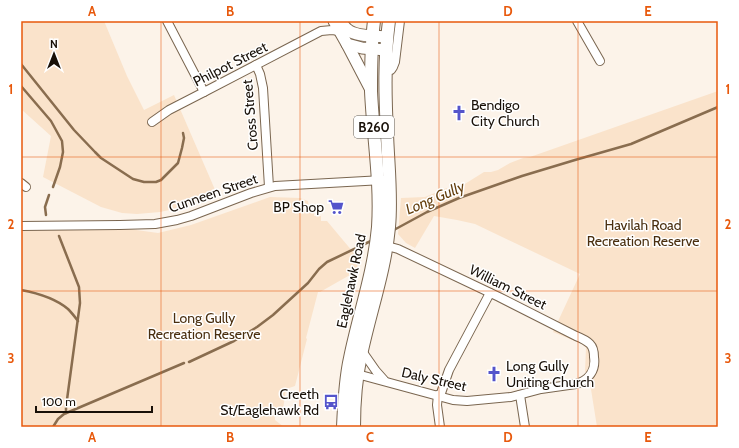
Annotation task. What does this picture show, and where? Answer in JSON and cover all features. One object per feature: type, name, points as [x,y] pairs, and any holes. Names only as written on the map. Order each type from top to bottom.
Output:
[{"type":"main road","name":"Eaglehawk Road","points":[[374,21],[371,90],[384,180]]},
{"type":"main road","name":"Eaglehawk Road","points":[[354,427],[354,403],[357,374],[381,278],[383,238],[378,213],[384,180],[385,102],[388,70],[386,50],[389,21]]},
{"type":"main road","name":"Eaglehawk Road","points":[[343,427],[345,388],[349,358],[371,270],[383,238]]},
{"type":"street","points":[[167,21],[204,92]]},
{"type":"street","name":"Philpot Street","points":[[322,31],[330,21]]},
{"type":"street","name":"Eaglehawk Road","points":[[388,70],[393,67],[395,62],[400,21]]},
{"type":"street","points":[[577,21],[600,61]]},
{"type":"street","points":[[338,24],[360,34],[387,37]]},
{"type":"street","points":[[338,24],[371,90]]},
{"type":"street","name":"Philpot Street","points":[[152,122],[169,110],[338,24]]},
{"type":"street","points":[[347,44],[357,47],[386,50]]},
{"type":"street","name":"Cross Street","points":[[256,65],[261,77],[263,88],[268,187]]},
{"type":"street","name":"Cunneen Street","points":[[21,226],[128,225],[166,223],[191,216],[268,187],[384,180]]},
{"type":"street","name":"William Street","points":[[383,238],[394,248],[564,329],[590,345],[594,358],[593,372]]},
{"type":"street","points":[[440,427],[437,405],[439,396],[448,374],[490,293]]},
{"type":"street","name":"Daly Street","points":[[362,350],[376,371],[385,381]]},
{"type":"street","name":"Daly Street","points":[[357,374],[453,400],[467,401],[520,395],[581,382],[593,372]]},
{"type":"street","points":[[520,395],[525,427]]},
{"type":"green space","points":[[21,21],[104,21],[127,76],[144,110],[174,95],[216,192],[188,206],[160,212],[137,214],[122,213],[101,207],[43,177],[51,136],[21,109]]},
{"type":"green space","name":"Havilah Road Recreation Reserve","points":[[718,91],[718,427],[597,427],[590,383],[585,371],[586,348],[582,344],[553,332],[580,274],[475,224],[434,216],[415,248],[406,243],[398,234],[401,198],[425,197],[447,188],[447,192],[460,187],[484,172],[498,170],[523,158],[530,157]]},
{"type":"green space","name":"Long Gully Recreation Reserve","points":[[270,197],[300,198],[308,201],[309,210],[314,210],[314,216],[321,216],[321,221],[327,221],[358,258],[357,271],[318,292],[295,386],[286,389],[283,409],[274,409],[275,420],[284,427],[21,427],[21,230],[129,229],[158,233],[191,225]]},
{"type":"waterway","points":[[21,64],[74,130],[95,152],[101,158],[133,179],[144,182],[156,182],[161,180],[178,163],[184,138],[183,133]]},
{"type":"waterway","points":[[21,86],[51,121],[62,141],[63,152],[60,167],[53,187]]},
{"type":"waterway","name":"Long Gully","points":[[392,231],[427,212],[459,198],[522,176],[631,144],[718,107]]},
{"type":"waterway","points":[[46,215],[45,207],[49,195]]},
{"type":"waterway","points":[[59,236],[79,287],[80,303],[66,413]]},
{"type":"waterway","name":"Long Gully","points":[[189,362],[234,341],[257,327],[273,315],[308,283],[319,269],[327,262],[373,240]]},
{"type":"waterway","points":[[21,290],[52,299],[68,309],[78,321]]},
{"type":"waterway","name":"Long Gully","points":[[53,427],[58,419],[64,414],[184,363]]},
{"type":"place","name":"Bendigo City Church","points":[[459,113]]},
{"type":"place","name":"BP Shop","points":[[336,207]]},
{"type":"place","name":"Long Gully Uniting Church","points":[[494,374]]},
{"type":"place","name":"Creeth St/Eaglehawk Rd","points":[[331,402]]}]
